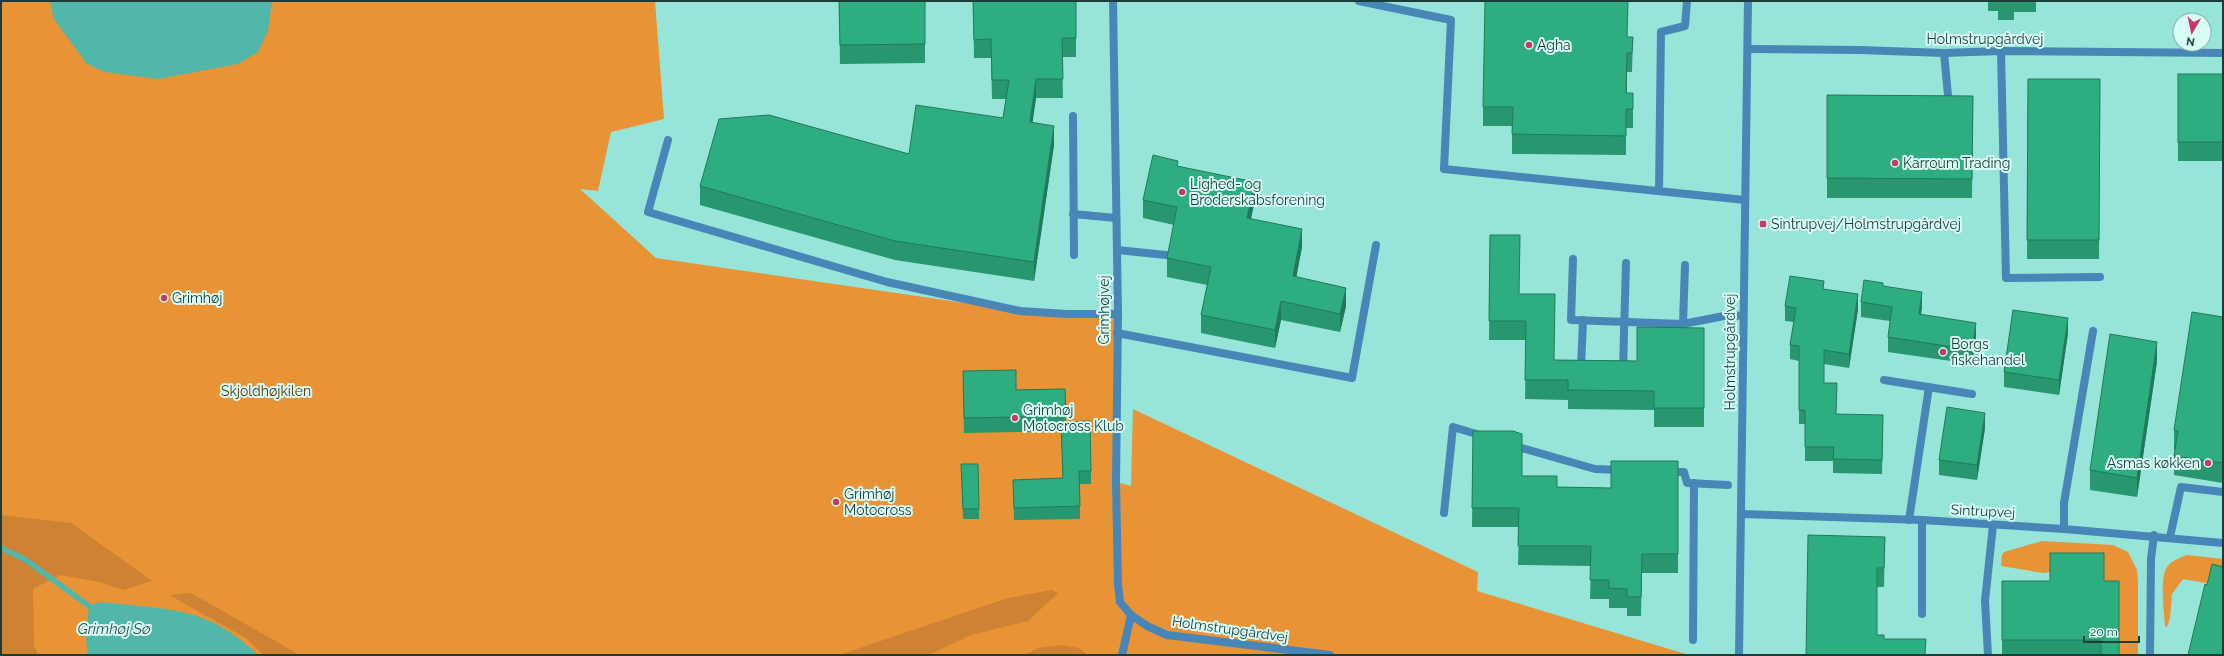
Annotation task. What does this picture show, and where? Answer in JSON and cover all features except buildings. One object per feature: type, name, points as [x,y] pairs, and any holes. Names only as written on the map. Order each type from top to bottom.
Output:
[{"type":"street","name":"Grimhøjvej","points":[[1112,1],[1118,314],[1116,482],[1118,585],[1120,602],[1131,615]]},
{"type":"street","points":[[1360,1],[1451,20],[1444,169],[1745,200]]},
{"type":"street","points":[[1659,191],[1661,32],[1685,26],[1687,1]]},
{"type":"street","name":"Holmstrupgårdvej","points":[[1739,655],[1748,1]]},
{"type":"street","name":"Holmstrupgårdvej","points":[[1748,49],[1860,50],[1944,53],[2001,51],[2223,54]]},
{"type":"street","points":[[2001,51],[2006,278],[2100,277]]},
{"type":"street","points":[[1944,53],[1949,106]]},
{"type":"street","points":[[1073,116],[1074,255]]},
{"type":"street","points":[[668,140],[648,212],[887,282],[1020,311],[1067,314],[1118,314]]},
{"type":"street","points":[[1073,214],[1116,218]]},
{"type":"street","points":[[1117,332],[1352,378],[1376,245]]},
{"type":"street","points":[[1117,250],[1166,255]]},
{"type":"street","points":[[1573,259],[1571,320],[1683,324],[1729,315],[1743,316]]},
{"type":"street","points":[[1623,369],[1626,263]]},
{"type":"street","points":[[1683,324],[1685,265]]},
{"type":"street","points":[[1581,368],[1583,320]]},
{"type":"street","points":[[2064,528],[2064,503],[2093,331]]},
{"type":"street","points":[[1884,380],[1972,394]]},
{"type":"street","points":[[1909,520],[1929,387]]},
{"type":"street","points":[[1444,513],[1453,428],[1490,438]]},
{"type":"street","points":[[1506,443],[1595,469],[1632,470]]},
{"type":"street","points":[[1662,471],[1684,472],[1687,483],[1728,485]]},
{"type":"street","points":[[1692,640],[1694,483]]},
{"type":"street","points":[[2170,537],[2181,487],[2223,492]]},
{"type":"street","name":"Sintrupvej","points":[[1741,514],[1922,520],[2064,528],[2154,535],[2223,543]]},
{"type":"street","points":[[1922,520],[1922,614]]},
{"type":"street","points":[[1988,655],[1985,601],[1993,525]]},
{"type":"street","points":[[2150,655],[2151,559],[2154,535]]},
{"type":"street","points":[[1122,655],[1131,615]]},
{"type":"street","name":"Holmstrupgårdvej","points":[[1131,615],[1147,626],[1167,635],[1330,655]]},
{"type":"green space","name":"Skjoldhøjkilen","points":[[1,1],[655,1],[664,119],[611,132],[598,191],[580,189],[656,258],[1020,311],[1118,314],[1116,482],[1131,486],[1133,409],[1478,572],[1477,591],[1689,655],[1,655]]},
{"type":"green space","points":[[2042,541],[2113,545],[2128,552],[2137,570],[2138,655],[2119,655],[2119,600],[2050,572],[2043,573],[2001,566],[2002,555],[2004,552]]},
{"type":"green space","points":[[2187,555],[2223,559],[2223,586],[2183,579],[2172,594],[2170,618],[2167,627],[2165,626],[2163,605],[2164,574],[2170,564]]},
{"type":"shaded area","points":[[1,515],[71,523],[152,581],[123,590],[100,582],[60,575],[33,589],[34,645],[38,655],[1,655]]},
{"type":"shaded area","points":[[1052,590],[1058,593],[1028,621],[971,635],[929,655],[839,655],[1008,598]]},
{"type":"shaded area","points":[[191,593],[298,655],[263,655],[246,638],[169,595]]},
{"type":"shaded area","points":[[1060,645],[1079,648],[1087,655],[1024,655],[1038,648]]},
{"type":"water","points":[[50,1],[272,1],[268,31],[258,52],[238,64],[158,79],[105,72],[87,64],[54,19]]},
{"type":"water","name":"Grimhøj Sø","points":[[101,602],[166,609],[203,618],[221,627],[239,639],[258,655],[88,655],[86,639],[89,606]]},
{"type":"waterway","points":[[1,548],[26,560],[89,606]]},
{"type":"place","name":"Agha","points":[[1529,45]]},
{"type":"place","name":"Karroum Trading","points":[[1895,163]]},
{"type":"place","name":"Lighed- og Broderskabsforening","points":[[1182,192]]},
{"type":"place","name":"Sintrupvej/Holmstrupgårdvej","points":[[1763,224]]},
{"type":"place","name":"Grimhøj","points":[[164,298]]},
{"type":"place","name":"Borgs fiskehandel","points":[[1943,352]]},
{"type":"place","name":"Grimhøj Motocross Klub","points":[[1015,418]]},
{"type":"place","name":"Asmas køkken","points":[[2208,463]]},
{"type":"place","name":"Grimhøj Motocross","points":[[836,502]]}]
